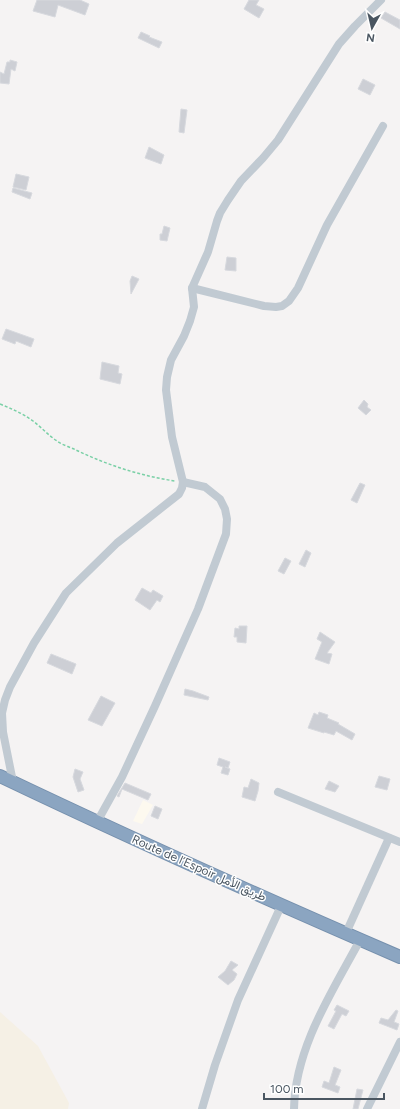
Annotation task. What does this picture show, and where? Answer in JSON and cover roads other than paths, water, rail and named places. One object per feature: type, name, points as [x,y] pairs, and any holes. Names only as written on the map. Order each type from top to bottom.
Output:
[{"type":"highway","name":"Route de l’Espoir طريق الأمل","points":[[0,776],[281,906],[400,957]]},
{"type":"street","points":[[13,782],[3,732],[2,713],[10,687],[34,643],[66,593],[117,543],[179,494],[182,488],[183,482],[172,437],[166,390],[167,377],[171,360],[190,321],[194,307],[192,288],[208,252],[218,217],[241,182],[278,140],[339,44],[381,0]]},
{"type":"street","points":[[192,288],[264,306],[282,306],[289,301],[298,288],[327,226],[383,126]]},
{"type":"street","points":[[97,822],[122,776],[155,706],[198,609],[226,534],[227,519],[225,508],[220,499],[205,487],[183,482]]},
{"type":"street","points":[[278,792],[400,842]]},
{"type":"street","points":[[346,933],[389,838]]},
{"type":"street","points":[[202,1109],[215,1065],[238,1000],[281,906]]},
{"type":"street","points":[[294,1109],[297,1080],[306,1048],[330,996],[360,940]]},
{"type":"street","points":[[367,1109],[400,1042]]}]
